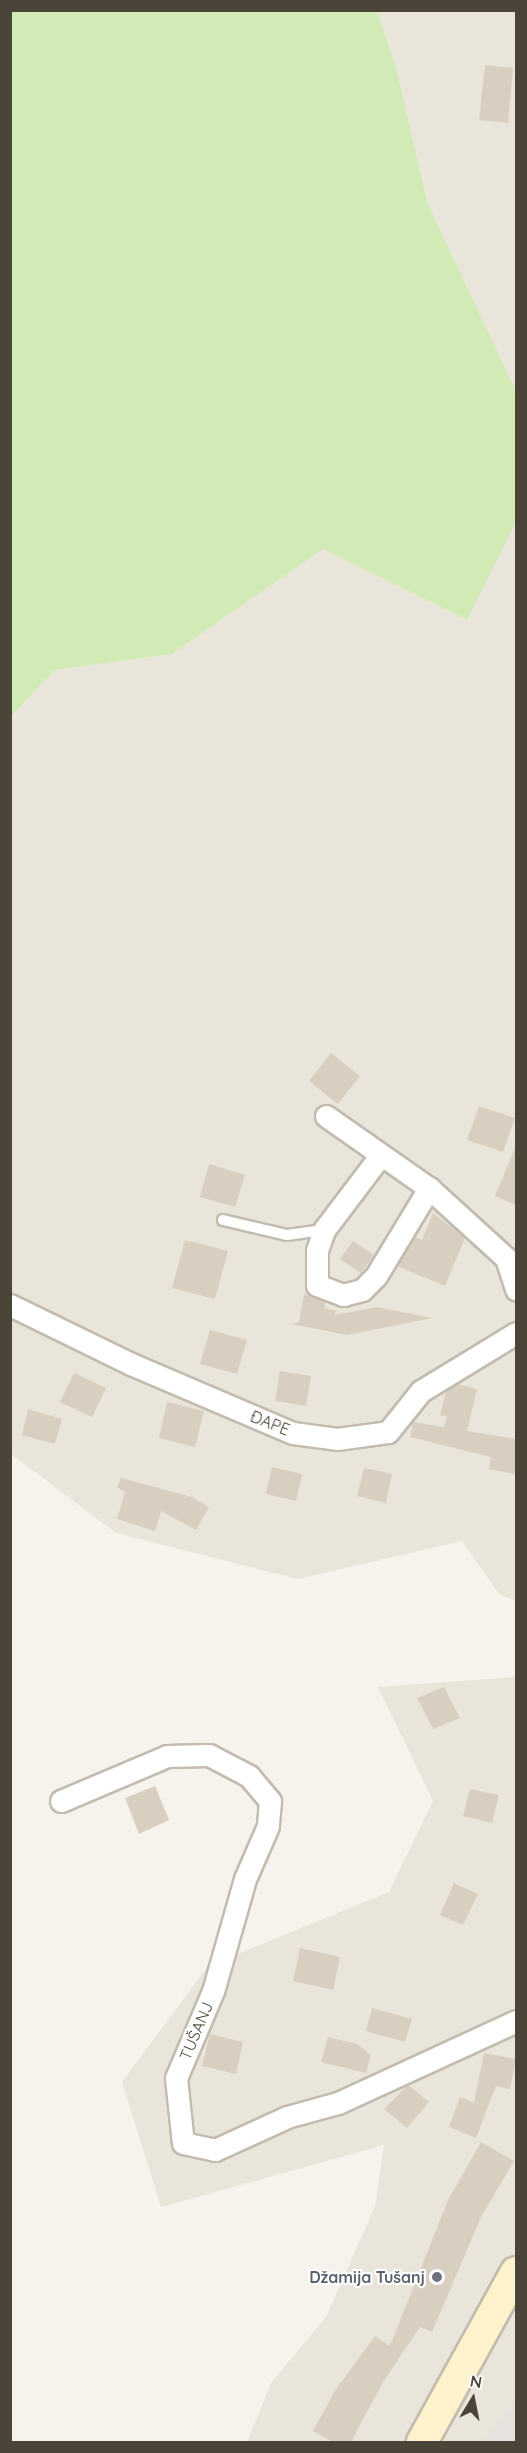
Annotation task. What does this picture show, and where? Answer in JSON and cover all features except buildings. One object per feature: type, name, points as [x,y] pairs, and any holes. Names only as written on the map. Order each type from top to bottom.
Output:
[{"type":"street","points":[[326,1116],[380,1156],[429,1188],[506,1258],[516,1289]]},
{"type":"street","points":[[380,1156],[324,1230],[317,1250],[317,1285],[343,1295],[362,1290],[376,1276],[429,1188]]},
{"type":"street","name":"ĐAPE","points":[[10,1305],[131,1364],[293,1433],[337,1439],[388,1432],[421,1391],[516,1333]]},
{"type":"street","name":"TUŠANJ","points":[[61,1801],[167,1756],[209,1755],[249,1776],[270,1801],[268,1827],[245,1879],[213,1991],[176,2078],[183,2143],[215,2150],[287,2117],[338,2103],[516,2021]]},
{"type":"street","points":[[422,2442],[516,2272]]},
{"type":"lane","points":[[223,1220],[287,1235],[324,1230]]},
{"type":"shaded area","points":[[377,11],[516,11],[516,391],[428,204],[396,67]]},
{"type":"shaded area","points":[[516,522],[516,1601],[499,1594],[462,1541],[298,1579],[116,1533],[11,1454],[10,716],[55,670],[172,654],[323,549],[467,620]]},
{"type":"shaded area","points":[[516,1677],[516,2442],[247,2442],[271,2383],[326,2317],[375,2206],[384,2145],[161,2207],[122,2082],[208,1966],[389,1892],[433,1801],[378,1687]]},
{"type":"shaded area","points":[[516,2399],[516,2442],[482,2442]]},
{"type":"green space","points":[[11,10],[377,11],[396,67],[428,204],[516,391],[516,522],[467,620],[323,549],[172,654],[55,670],[11,716]]},
{"type":"place","name":"Džamija Tušanj","points":[[437,2277]]}]
